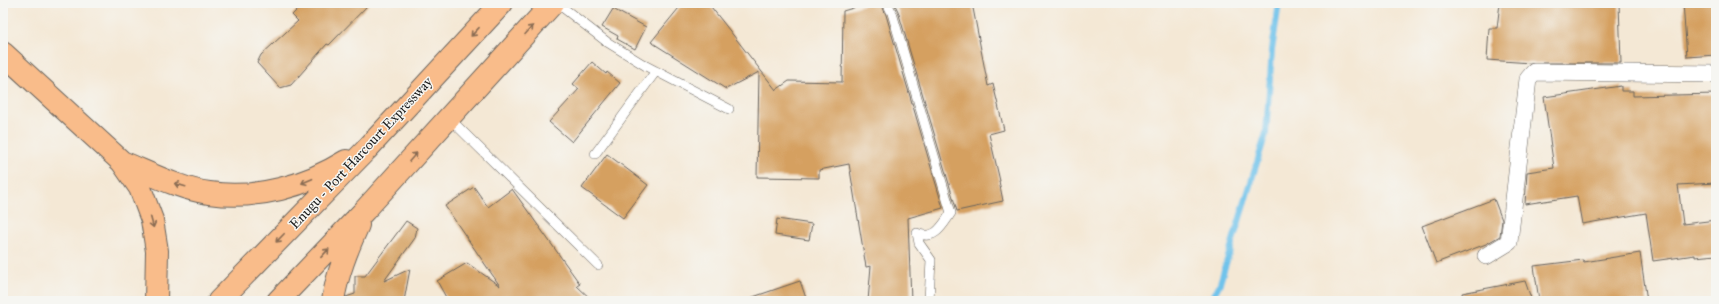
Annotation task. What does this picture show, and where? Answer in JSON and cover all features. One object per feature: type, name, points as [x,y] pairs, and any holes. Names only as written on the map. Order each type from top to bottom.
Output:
[{"type":"highway","name":"Enugu - Port Harcourt Expressway","points":[[218,301],[366,150],[502,3]]},
{"type":"highway","points":[[278,301],[365,210],[553,3]]},
{"type":"highway","points":[[3,53],[122,162],[140,188],[152,220],[158,251],[156,301]]},
{"type":"highway","points":[[122,162],[171,182],[208,193],[239,195],[272,191],[301,184],[331,170],[366,150]]},
{"type":"highway","points":[[333,301],[336,285],[346,252],[365,210]]},
{"type":"street","points":[[1486,256],[1508,242],[1528,79],[1534,72],[1716,74]]},
{"type":"lane","points":[[556,3],[607,42],[656,72],[729,109]]},
{"type":"lane","points":[[887,3],[892,13],[917,95],[951,213],[937,231],[931,235],[924,236],[917,233],[919,243],[931,260],[930,301]]},
{"type":"lane","points":[[595,154],[656,72]]},
{"type":"lane","points":[[449,118],[598,265]]},
{"type":"building","points":[[304,3],[370,3],[329,45],[327,44],[291,85],[280,88],[257,63],[261,55],[298,21],[292,15]]},
{"type":"building","points":[[683,3],[708,3],[776,90],[789,81],[842,82],[843,11],[870,3],[881,3],[886,15],[943,208],[908,218],[911,301],[868,301],[871,266],[866,267],[849,164],[819,170],[819,178],[757,177],[759,72],[726,89],[651,42]]},
{"type":"building","points":[[894,3],[972,3],[988,86],[993,84],[1004,130],[989,134],[1003,201],[957,211],[898,11]]},
{"type":"building","points":[[1500,3],[1619,3],[1621,63],[1531,63],[1487,60],[1489,28],[1497,28]]},
{"type":"building","points":[[1683,3],[1716,3],[1716,55],[1687,57]]},
{"type":"building","points":[[613,9],[646,27],[635,49],[617,39],[618,36],[602,27]]},
{"type":"building","points":[[592,62],[620,83],[572,142],[549,122],[579,89],[573,84]]},
{"type":"building","points":[[1621,86],[1621,91],[1633,91],[1633,96],[1716,94],[1716,183],[1678,185],[1683,224],[1716,220],[1716,255],[1695,257],[1695,255],[1653,261],[1646,213],[1582,224],[1577,196],[1525,204],[1527,172],[1554,168],[1544,97]]},
{"type":"building","points":[[607,154],[648,185],[623,218],[582,188]]},
{"type":"building","points":[[474,187],[488,207],[512,189],[580,284],[577,286],[593,301],[448,301],[437,281],[467,263],[500,286],[445,206]]},
{"type":"building","points":[[1494,199],[1502,220],[1500,236],[1486,244],[1436,263],[1422,226]]},
{"type":"building","points":[[777,219],[812,224],[809,240],[775,235]]},
{"type":"building","points":[[406,221],[417,228],[415,238],[384,281],[410,269],[404,301],[346,301],[346,297],[355,294],[355,276],[365,276]]},
{"type":"building","points":[[1640,253],[1647,301],[1539,301],[1534,266],[1583,260],[1584,262]]},
{"type":"building","points":[[800,281],[807,301],[750,301],[750,298]]},
{"type":"building","points":[[1525,281],[1532,301],[1463,301],[1462,293]]},
{"type":"waterway","points":[[1211,301],[1220,283],[1266,133],[1272,50],[1279,3]]}]
